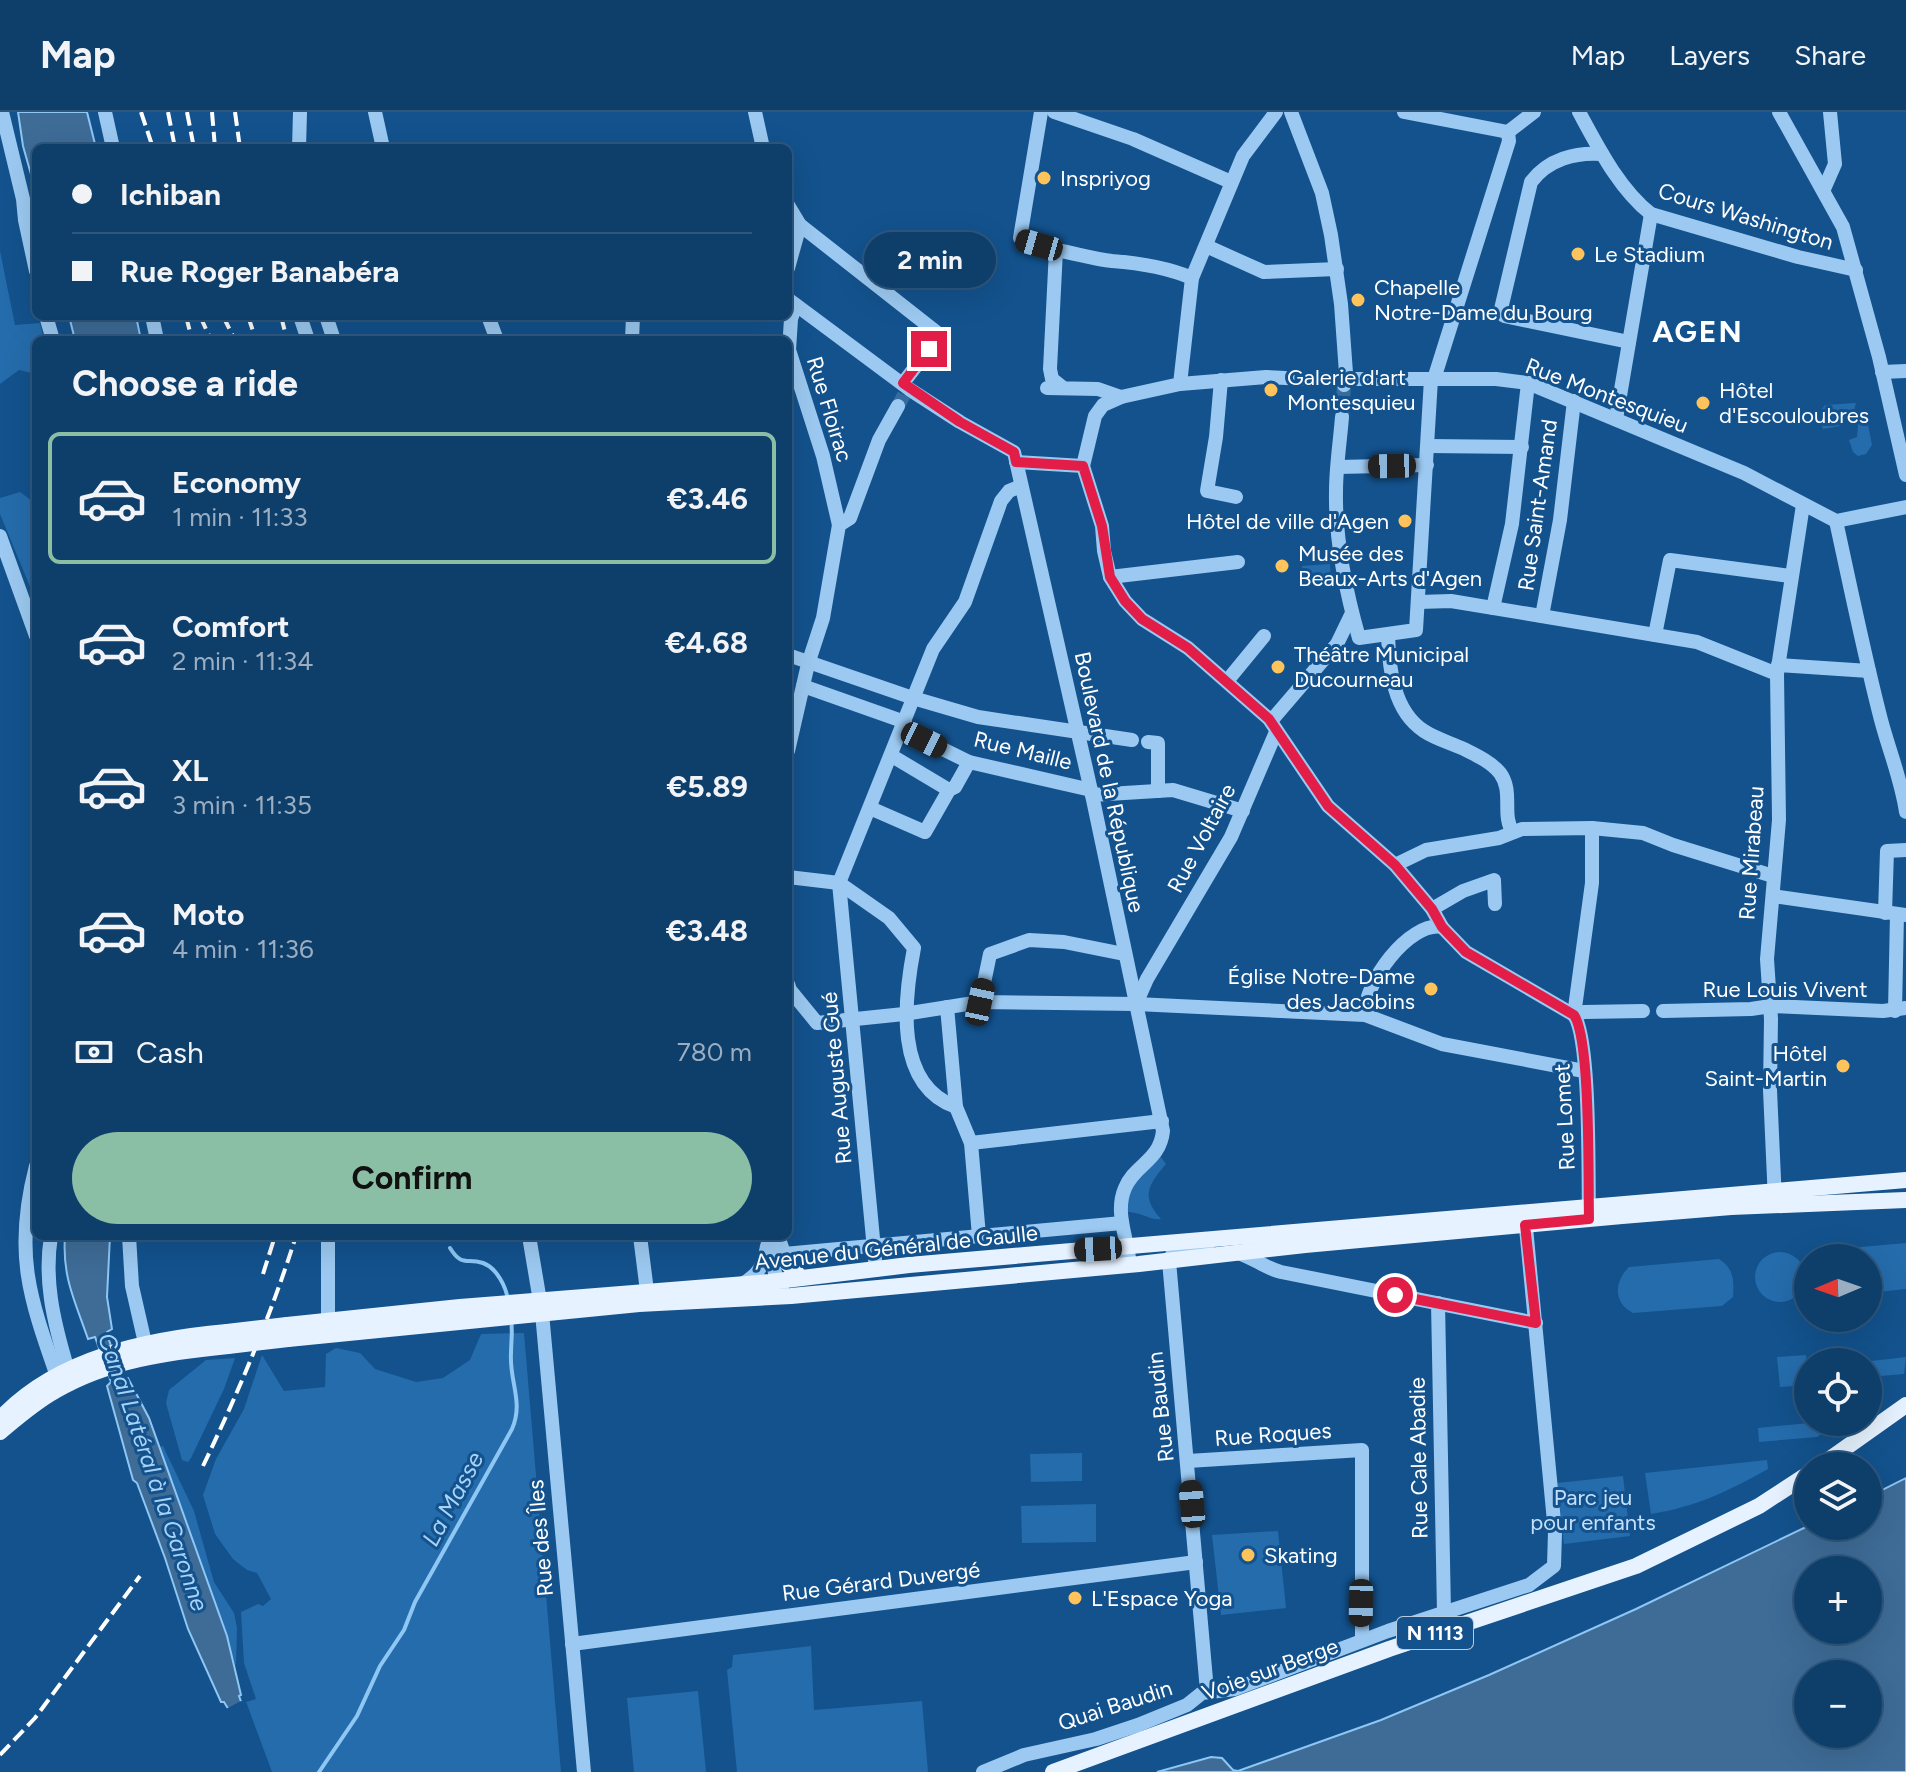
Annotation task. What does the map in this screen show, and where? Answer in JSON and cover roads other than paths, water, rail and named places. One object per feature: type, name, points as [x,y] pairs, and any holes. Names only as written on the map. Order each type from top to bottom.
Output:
[{"type":"main road","name":"Avenue du Général de Gaulle","points":[[787,1285],[1003,1277],[1589,1212],[1774,1198],[1906,1180]]},
{"type":"main road","name":"Avenue du Général de Gaulle","points":[[1774,1198],[1906,1200]]},
{"type":"main road","name":"Avenue du Général de Gaulle","points":[[1,1427],[53,1391],[67,1372],[141,1346],[498,1310],[639,1304],[740,1292],[876,1270],[1174,1242],[1525,1219]]},
{"type":"main road","points":[[786,1258],[787,1285]]},
{"type":"main road","name":"Avenue du Général de Gaulle","points":[[538,1310],[647,1291],[740,1292]]},
{"type":"main road","points":[[1840,1452],[1906,1405]]},
{"type":"main road","name":"Voie sur Berge","points":[[1053,1772],[1389,1649],[1636,1566],[1759,1506],[1794,1483]]},
{"type":"street","points":[[2,112],[32,252]]},
{"type":"street","points":[[105,112],[112,144]]},
{"type":"street","points":[[299,144],[300,112]]},
{"type":"street","points":[[375,112],[382,144]]},
{"type":"street","points":[[755,112],[762,144]]},
{"type":"street","points":[[1041,112],[1020,238],[1056,250],[1112,261],[1123,260],[1175,271],[1192,278]]},
{"type":"street","points":[[1054,112],[1101,126],[1231,182]]},
{"type":"street","points":[[1180,384],[1192,278],[1243,156],[1276,112]]},
{"type":"street","points":[[1291,112],[1322,193],[1337,269],[1345,382]]},
{"type":"street","points":[[1404,112],[1508,132],[1534,112]]},
{"type":"street","name":"Cours Washington","points":[[1579,112],[1602,154],[1635,199],[1651,214],[1798,257],[1856,270]]},
{"type":"street","points":[[1779,112],[1843,227],[1906,475]]},
{"type":"street","points":[[1824,189],[1835,164],[1830,112]]},
{"type":"street","points":[[1337,644],[1416,630],[1432,379],[1506,154],[1508,132]]},
{"type":"street","points":[[1602,154],[1570,155],[1536,175],[1531,182],[1501,309],[1504,316],[1629,342]]},
{"type":"street","points":[[792,212],[800,225],[940,335],[903,393],[879,440],[850,518],[839,525],[823,618],[808,664],[792,734]]},
{"type":"street","points":[[1616,419],[1651,214]]},
{"type":"street","points":[[792,254],[800,225]]},
{"type":"street","points":[[1206,246],[1264,272],[1337,269]]},
{"type":"street","points":[[1056,250],[1050,369],[1054,388],[1109,391],[1121,397]]},
{"type":"street","points":[[792,302],[903,393],[960,422],[1015,457],[1083,466]]},
{"type":"street","name":"Rue Floirac","points":[[792,359],[823,456],[839,525]]},
{"type":"street","points":[[1882,372],[1906,371]]},
{"type":"street","name":"Rue Montesquieu","points":[[1121,397],[1180,384],[1266,377],[1345,382],[1496,379],[1528,383],[1744,473],[1836,521]]},
{"type":"street","points":[[1221,380],[1207,491],[1236,497]]},
{"type":"street","points":[[1493,608],[1512,524],[1528,383]]},
{"type":"street","points":[[1121,397],[1103,405],[1095,416],[1083,466],[1102,526],[1110,577],[1125,601],[1142,619],[1188,648],[1274,727],[1328,806],[1395,865],[1432,909],[1442,927],[1466,952],[1574,1015],[1584,1012],[1643,1011]]},
{"type":"street","name":"Rue Saint-Amand","points":[[1542,616],[1560,520],[1574,401]]},
{"type":"street","points":[[1342,417],[1335,488],[1336,517],[1359,638]]},
{"type":"street","points":[[1428,446],[1522,447]]},
{"type":"street","name":"Boulevard de la République","points":[[1015,457],[1162,1121]]},
{"type":"street","points":[[1338,467],[1427,465]]},
{"type":"street","points":[[839,883],[933,649],[965,602],[1001,501],[1009,491],[1021,486]]},
{"type":"street","name":"Rue Mirabeau","points":[[1774,1198],[1771,1006],[1767,959],[1779,820],[1778,670],[1803,505]]},
{"type":"street","points":[[1906,507],[1836,521],[1869,671],[1882,725],[1901,779],[1906,812]]},
{"type":"street","points":[[0,536],[32,625]]},
{"type":"street","points":[[1655,635],[1670,560],[1790,576]]},
{"type":"street","points":[[1110,577],[1238,562]]},
{"type":"street","points":[[1419,602],[1451,601],[1697,642],[1778,670],[1869,671]]},
{"type":"street","name":"Rue Voltaire","points":[[1136,1004],[1243,811],[1274,727],[1337,644],[1352,613]]},
{"type":"street","points":[[1388,635],[1395,691],[1424,731],[1478,756],[1498,771],[1508,787],[1509,825],[1513,832]]},
{"type":"street","points":[[1227,681],[1264,636]]},
{"type":"street","points":[[792,657],[978,717],[1132,740]]},
{"type":"street","name":"Rue Maille","points":[[803,686],[903,726],[969,762],[1091,792],[1173,790],[1243,811]]},
{"type":"street","points":[[1148,742],[1158,743],[1158,791]]},
{"type":"street","points":[[892,756],[949,790]]},
{"type":"street","points":[[870,808],[925,832],[969,762]]},
{"type":"street","points":[[1395,865],[1426,850],[1499,838],[1525,829],[1592,828],[1643,833],[1773,876]]},
{"type":"street","points":[[1574,1015],[1592,883],[1592,828]]},
{"type":"street","points":[[1900,1010],[1896,914],[1887,851],[1906,850]]},
{"type":"street","points":[[792,877],[839,883],[889,918],[914,948],[904,1014],[915,1067],[935,1096],[956,1107]]},
{"type":"street","points":[[1432,909],[1463,891],[1494,880],[1495,904]]},
{"type":"street","name":"Rue Auguste Gué","points":[[839,883],[876,1270]]},
{"type":"street","points":[[1773,896],[1896,914]]},
{"type":"street","points":[[1365,1015],[1365,1004],[1383,966],[1417,933],[1429,926],[1442,927]]},
{"type":"street","points":[[980,1002],[990,954],[1029,940],[1064,942],[1124,954]]},
{"type":"street","points":[[792,989],[817,1023],[853,1021],[980,1002],[1136,1004],[1365,1015],[1442,1044],[1584,1071]]},
{"type":"street","name":"Rue Louis Vivent","points":[[1663,1011],[1771,1006],[1900,1010]]},
{"type":"street","points":[[947,1007],[956,1107],[971,1143],[979,1236]]},
{"type":"street","name":"Rue Lomet","points":[[1574,1015],[1580,1023],[1584,1071],[1589,1212]]},
{"type":"street","points":[[971,1143],[1162,1121],[1159,1147],[1124,1189],[1122,1223],[1129,1258],[1053,1264],[1036,1273]]},
{"type":"street","points":[[32,1183],[24,1249],[34,1308],[67,1372]]},
{"type":"street","points":[[1238,1253],[1281,1272],[1536,1323],[1525,1219]]},
{"type":"street","name":"Avenue du Général de Gaulle","points":[[786,1258],[874,1246],[1122,1223]]},
{"type":"street","points":[[1169,1261],[1174,1251],[1208,1246],[1222,1238]]},
{"type":"street","points":[[51,1240],[50,1300],[67,1372]]},
{"type":"street","points":[[129,1240],[141,1346]]},
{"type":"street","points":[[328,1240],[328,1327]]},
{"type":"street","name":"Rue des Îles","points":[[529,1240],[584,1772]]},
{"type":"street","points":[[641,1240],[647,1291]]},
{"type":"street","points":[[740,1292],[759,1271],[770,1240]]},
{"type":"street","points":[[772,1240],[787,1285]]},
{"type":"street","points":[[773,1240],[786,1258]]},
{"type":"street","name":"Rue Baudin","points":[[1169,1261],[1207,1691]]},
{"type":"street","name":"Rue Cale Abadie","points":[[1438,1303],[1444,1612]]},
{"type":"street","name":"Quai Baudin","points":[[983,1772],[1024,1755],[1096,1739],[1138,1725],[1187,1705],[1207,1691],[1235,1689],[1362,1640],[1529,1585],[1551,1570],[1556,1560],[1556,1548],[1536,1323]]},
{"type":"street","name":"Rue Roques","points":[[1188,1461],[1362,1450],[1362,1640]]},
{"type":"street","name":"Rue Gérard Duvergé","points":[[572,1644],[1196,1562]]},
{"type":"water","points":[[18,112],[87,112],[95,144],[32,144],[32,178]]},
{"type":"water","points":[[70,320],[137,320],[140,336],[74,336]]},
{"type":"water","name":"Canal Latéral à la Garonne","points":[[65,1240],[110,1240],[107,1297],[112,1329],[107,1332],[108,1337],[122,1379],[128,1378],[149,1418],[227,1636],[239,1696],[267,1772],[224,1702],[221,1702],[188,1629],[165,1558],[137,1483],[133,1480],[107,1386],[111,1382],[95,1337],[88,1339],[74,1301]]},
{"type":"water","points":[[1906,1478],[1906,1772],[1157,1772],[1211,1757],[1222,1758],[1238,1771],[1381,1720],[1636,1609],[1794,1533],[1794,1540],[1882,1540],[1882,1490]]},
{"type":"waterway","name":"La Masse","points":[[450,1248],[461,1260],[483,1263],[493,1269],[503,1284],[508,1300]]},
{"type":"waterway","name":"La Masse","points":[[319,1772],[357,1716],[380,1666],[404,1630],[415,1602],[512,1429],[517,1410],[511,1363],[511,1320]]},
{"type":"tunnel","points":[[1342,417],[1344,385]]},
{"type":"tunnel","points":[[898,406],[904,395]]},
{"type":"railway","points":[[141,112],[152,144]]},
{"type":"railway","points":[[168,112],[174,144]]},
{"type":"railway","points":[[187,112],[193,144]]},
{"type":"railway","points":[[212,112],[215,144]]},
{"type":"railway","points":[[235,112],[239,144]]},
{"type":"railway","points":[[187,320],[191,336]]},
{"type":"railway","points":[[202,320],[209,336]]},
{"type":"railway","points":[[225,320],[233,336]]},
{"type":"railway","points":[[249,320],[255,336]]},
{"type":"railway","points":[[282,320],[286,336]]},
{"type":"railway","points":[[263,1274],[274,1240]]},
{"type":"railway","points":[[203,1466],[254,1352],[295,1240]]},
{"type":"railway","points":[[0,1755],[35,1718],[140,1576]]},
{"type":"place","name":"Inspriyog","points":[[1044,178]]},
{"type":"place","name":"Le Stadium","points":[[1578,254]]},
{"type":"place","name":"Chapelle Notre-Dame du Bourg","points":[[1358,300]]},
{"type":"place","name":"Galerie d'art Montesquieu","points":[[1271,390]]},
{"type":"place","name":"Hôtel d'Escouloubres","points":[[1703,403]]},
{"type":"place","name":"Hôtel de ville d'Agen","points":[[1405,521]]},
{"type":"place","name":"Musée des Beaux-Arts d'Agen","points":[[1282,566]]},
{"type":"place","name":"Théâtre Municipal Ducourneau","points":[[1278,667]]},
{"type":"place","name":"Église Notre-Dame des Jacobins","points":[[1431,989]]},
{"type":"place","name":"Hôtel Saint-Martin","points":[[1843,1066]]},
{"type":"place","name":"Skating","points":[[1248,1555]]},
{"type":"place","name":"L'Espace Yoga","points":[[1075,1598]]},
{"type":"district","name":"AGEN","points":[[1698,332]]},
{"type":"park label","name":"Parc jeu pour enfants","points":[[1593,1510]]}]
